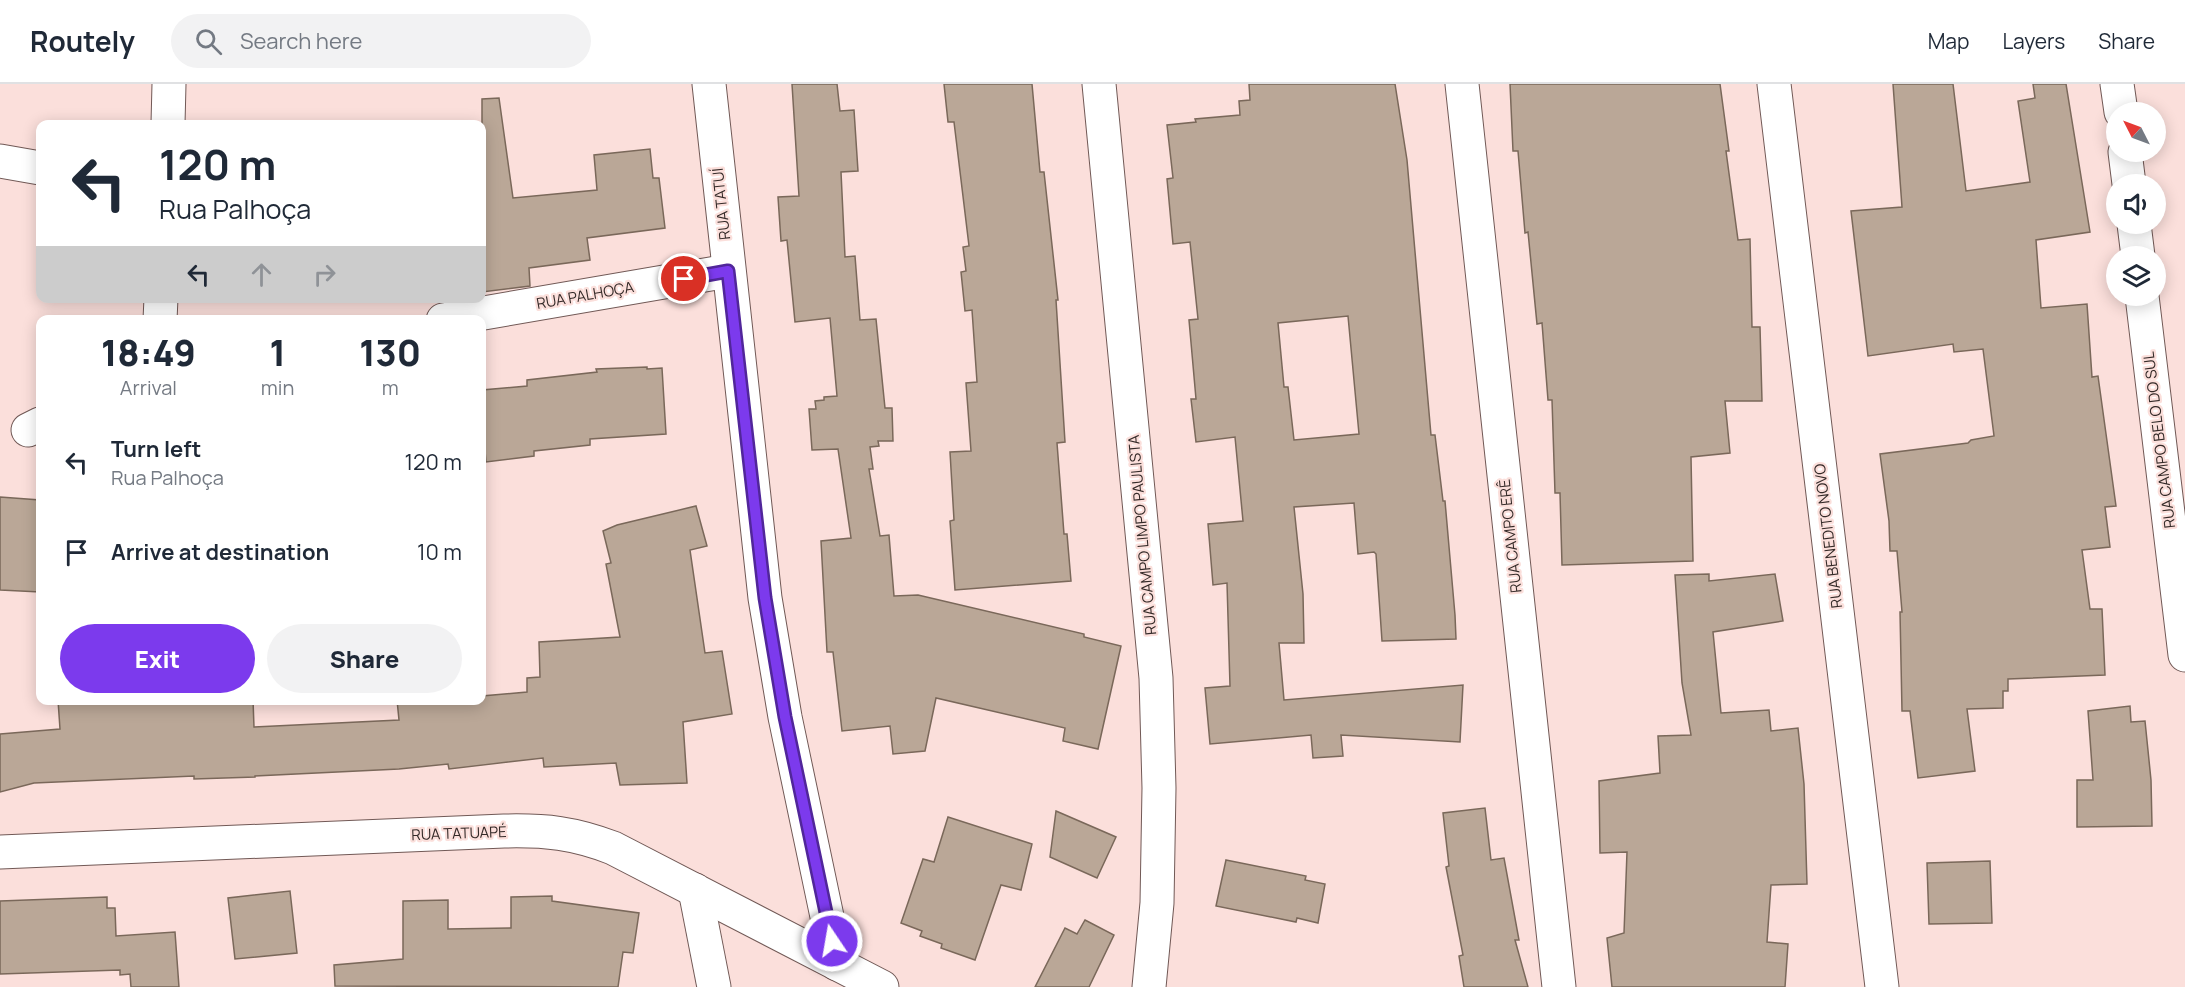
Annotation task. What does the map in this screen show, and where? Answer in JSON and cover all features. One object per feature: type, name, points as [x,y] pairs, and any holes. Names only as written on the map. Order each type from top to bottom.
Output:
[{"type":"street","points":[[168,120],[169,84]]},
{"type":"street","name":"RUA TATUÍ","points":[[709,84],[765,598],[785,717],[837,964]]},
{"type":"street","name":"RUA CAMPO LIMPO PAULISTA","points":[[1099,84],[1156,678],[1159,788],[1157,892],[1149,987]]},
{"type":"street","name":"RUA CAMPO ERÊ","points":[[1462,84],[1559,987]]},
{"type":"street","name":"RUA BENEDITO NOVO","points":[[1774,84],[1882,987]]},
{"type":"street","points":[[2117,84],[2120,102]]},
{"type":"street","points":[[0,161],[36,167]]},
{"type":"street","name":"RUA PALHOÇA","points":[[472,315],[728,271]]},
{"type":"street","name":"RUA CAMPO BELO DO SUL","points":[[2143,306],[2185,655]]},
{"type":"street","name":"RUA TATUAPÉ","points":[[0,852],[543,831],[583,837],[613,848],[882,987]]},
{"type":"street","points":[[695,890],[714,987]]},
{"type":"building","points":[[792,84],[837,84],[840,111],[854,110],[858,171],[841,172],[845,257],[855,256],[860,320],[876,319],[885,408],[892,408],[893,441],[878,441],[879,446],[870,447],[873,469],[869,469],[880,536],[889,535],[894,596],[918,595],[1084,634],[1084,637],[1121,646],[1098,749],[1063,741],[1065,728],[936,698],[925,751],[893,754],[890,726],[842,731],[833,652],[827,652],[821,541],[851,538],[838,449],[812,450],[809,409],[816,409],[815,401],[824,400],[824,397],[837,396],[830,318],[795,322],[787,240],[781,241],[778,197],[799,196]]},
{"type":"building","points":[[944,84],[1032,84],[1040,172],[1044,172],[1058,300],[1056,300],[1065,442],[1057,443],[1064,534],[1067,534],[1071,581],[955,590],[950,521],[954,520],[950,452],[971,451],[966,383],[977,382],[972,310],[965,311],[961,272],[966,271],[963,247],[969,246],[954,122],[948,122]]},
{"type":"building","points":[[1249,84],[1395,84],[1407,160],[1431,435],[1435,435],[1443,501],[1445,501],[1455,615],[1456,639],[1382,641],[1376,554],[1374,552],[1358,554],[1354,503],[1294,507],[1303,594],[1304,643],[1279,643],[1284,700],[1463,685],[1460,742],[1341,735],[1343,756],[1313,758],[1311,735],[1210,744],[1205,688],[1230,686],[1227,583],[1213,585],[1208,524],[1243,521],[1235,437],[1196,442],[1191,399],[1196,399],[1189,320],[1198,319],[1190,242],[1173,244],[1167,179],[1173,178],[1167,125],[1196,122],[1195,119],[1240,115],[1239,101],[1250,100]],"holes":[[[1348,316],[1359,434],[1294,440],[1288,387],[1284,387],[1278,323]]]},
{"type":"building","points":[[1510,84],[1720,84],[1738,240],[1750,239],[1752,327],[1760,327],[1762,401],[1725,401],[1730,453],[1691,457],[1693,561],[1562,565],[1560,493],[1555,493],[1552,400],[1548,400],[1542,323],[1537,324],[1528,232],[1525,233],[1518,151],[1513,151]]},
{"type":"building","points":[[1893,84],[1953,84],[1966,191],[2030,182],[2018,101],[2035,98],[2033,84],[2066,84],[2090,232],[2036,240],[2041,308],[2087,304],[2092,377],[2098,376],[2116,506],[2105,507],[2110,547],[2082,550],[2090,609],[2102,609],[2105,675],[2008,679],[2008,691],[2003,691],[2003,708],[1967,709],[1975,771],[1918,778],[1910,711],[1902,711],[1900,612],[1902,612],[1897,551],[1890,551],[1889,521],[1880,454],[1968,443],[1971,440],[1994,436],[1983,349],[1954,352],[1953,344],[1868,356],[1851,211],[1902,207]]},
{"type":"building","points":[[499,98],[513,198],[597,190],[594,155],[650,149],[653,178],[659,178],[665,228],[587,238],[590,260],[529,268],[530,286],[486,292],[486,120],[482,120],[482,99]]},
{"type":"building","points":[[662,368],[666,434],[590,439],[590,445],[534,451],[534,456],[486,462],[486,390],[527,386],[527,380],[597,372],[596,369]]},
{"type":"building","points":[[0,497],[36,500],[36,592],[0,590]]},
{"type":"building","points":[[696,506],[707,546],[690,550],[705,653],[722,651],[732,714],[683,722],[687,783],[620,785],[616,763],[544,767],[543,758],[449,769],[448,764],[255,777],[194,779],[194,776],[34,783],[0,792],[0,734],[60,729],[58,705],[253,705],[254,727],[399,720],[398,705],[486,705],[486,696],[527,692],[527,678],[540,677],[539,642],[620,637],[606,564],[611,563],[603,531],[617,525]]},
{"type":"building","points":[[1709,574],[1709,581],[1775,574],[1783,621],[1713,632],[1721,713],[1769,710],[1771,731],[1798,728],[1804,784],[1807,884],[1771,885],[1767,942],[1788,944],[1785,987],[1612,987],[1607,938],[1624,933],[1627,852],[1600,853],[1599,781],[1660,773],[1658,736],[1691,735],[1682,683],[1675,575]]},
{"type":"building","points":[[2130,706],[2131,722],[2145,721],[2151,780],[2152,826],[2077,827],[2077,780],[2093,780],[2088,711]]},
{"type":"building","points":[[1485,808],[1491,860],[1504,858],[1519,940],[1515,940],[1528,987],[1464,987],[1459,956],[1463,955],[1446,867],[1449,866],[1443,813]]},
{"type":"building","points":[[1056,811],[1116,837],[1097,878],[1050,857]]},
{"type":"building","points":[[948,817],[1032,844],[1021,890],[1001,885],[975,960],[941,948],[942,944],[920,936],[922,931],[901,923],[923,859],[934,862]]},
{"type":"building","points":[[1226,860],[1306,876],[1305,880],[1325,884],[1318,923],[1297,918],[1296,922],[1216,906]]},
{"type":"building","points":[[1990,861],[1992,923],[1929,924],[1927,863]]},
{"type":"building","points":[[290,891],[297,953],[235,959],[228,898]]},
{"type":"building","points":[[552,896],[552,901],[639,913],[633,953],[623,952],[618,987],[335,986],[334,965],[403,959],[403,901],[448,900],[448,929],[511,928],[511,897]]},
{"type":"building","points":[[107,897],[107,908],[115,908],[116,936],[175,932],[179,987],[131,987],[130,974],[120,975],[120,970],[0,974],[0,901]]},
{"type":"building","points":[[1085,920],[1114,935],[1089,987],[1035,987],[1065,928],[1077,934]]},
{"type":"route","points":[[684,279],[728,271],[765,598],[785,717],[832,941]]}]
